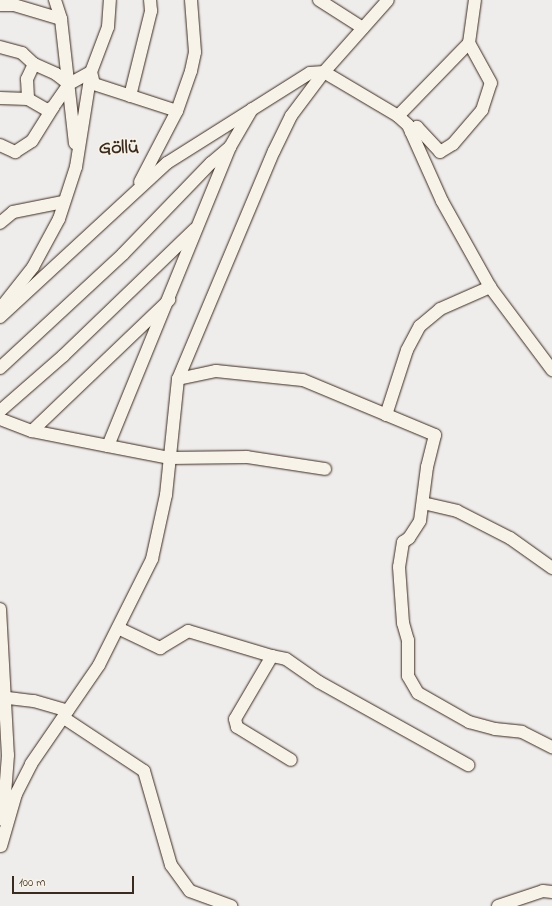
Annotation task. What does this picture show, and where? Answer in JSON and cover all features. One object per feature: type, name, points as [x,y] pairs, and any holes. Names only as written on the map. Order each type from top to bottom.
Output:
[{"type":"street","points":[[55,0],[61,19],[73,112],[76,167]]},
{"type":"street","points":[[0,309],[33,267],[59,220],[63,202],[76,167],[91,72],[108,27],[110,0]]},
{"type":"street","points":[[130,96],[150,11],[150,0]]},
{"type":"street","points":[[134,192],[177,111],[191,71],[195,52],[191,0]]},
{"type":"street","points":[[319,0],[363,28]]},
{"type":"street","points":[[0,848],[16,794],[30,764],[66,715],[99,665],[152,559],[166,494],[178,378],[274,150],[291,116],[324,72],[388,0]]},
{"type":"street","points":[[398,116],[469,43],[475,0]]},
{"type":"street","points":[[0,4],[14,5],[61,19]]},
{"type":"street","points":[[411,132],[417,127],[440,152],[454,144],[482,110],[491,83],[469,43]]},
{"type":"street","points":[[0,48],[22,53],[34,64],[56,74],[69,84]]},
{"type":"street","points":[[28,99],[27,79],[34,64]]},
{"type":"street","points":[[0,158],[15,152],[32,141],[69,84],[91,72]]},
{"type":"street","points":[[91,72],[94,84],[177,111]]},
{"type":"street","points":[[0,317],[167,163],[252,108],[310,73],[324,72],[398,116],[411,132],[442,201],[490,287],[548,357],[552,370]]},
{"type":"street","points":[[0,98],[28,99],[47,110],[53,107]]},
{"type":"street","points":[[108,446],[170,299],[230,147],[252,108]]},
{"type":"street","points":[[0,145],[15,152]]},
{"type":"street","points":[[0,368],[123,254],[211,163],[230,147]]},
{"type":"street","points":[[0,223],[13,212],[63,202]]},
{"type":"street","points":[[0,411],[63,356],[198,225]]},
{"type":"street","points":[[386,415],[407,350],[420,326],[440,309],[490,287]]},
{"type":"street","points":[[32,431],[170,299]]},
{"type":"street","points":[[178,378],[216,371],[303,380],[435,434],[427,467],[420,521],[409,538],[403,542],[399,567],[403,623],[408,640],[408,676],[418,693],[469,722],[495,729],[522,732],[552,747]]},
{"type":"street","points":[[0,419],[32,431],[169,458],[247,457],[325,469]]},
{"type":"street","points":[[423,502],[457,511],[504,535],[552,568]]},
{"type":"street","points":[[0,609],[1,697],[8,755],[0,848]]},
{"type":"street","points":[[118,628],[160,648],[188,632],[286,659],[319,682],[468,765]]},
{"type":"street","points":[[272,656],[235,720],[237,727],[291,760]]},
{"type":"street","points":[[1,697],[34,701],[66,715],[144,771],[171,865],[190,891],[231,906]]},
{"type":"street","points":[[498,906],[549,893]]},
{"type":"district","name":"Göllü","points":[[119,148]]}]
